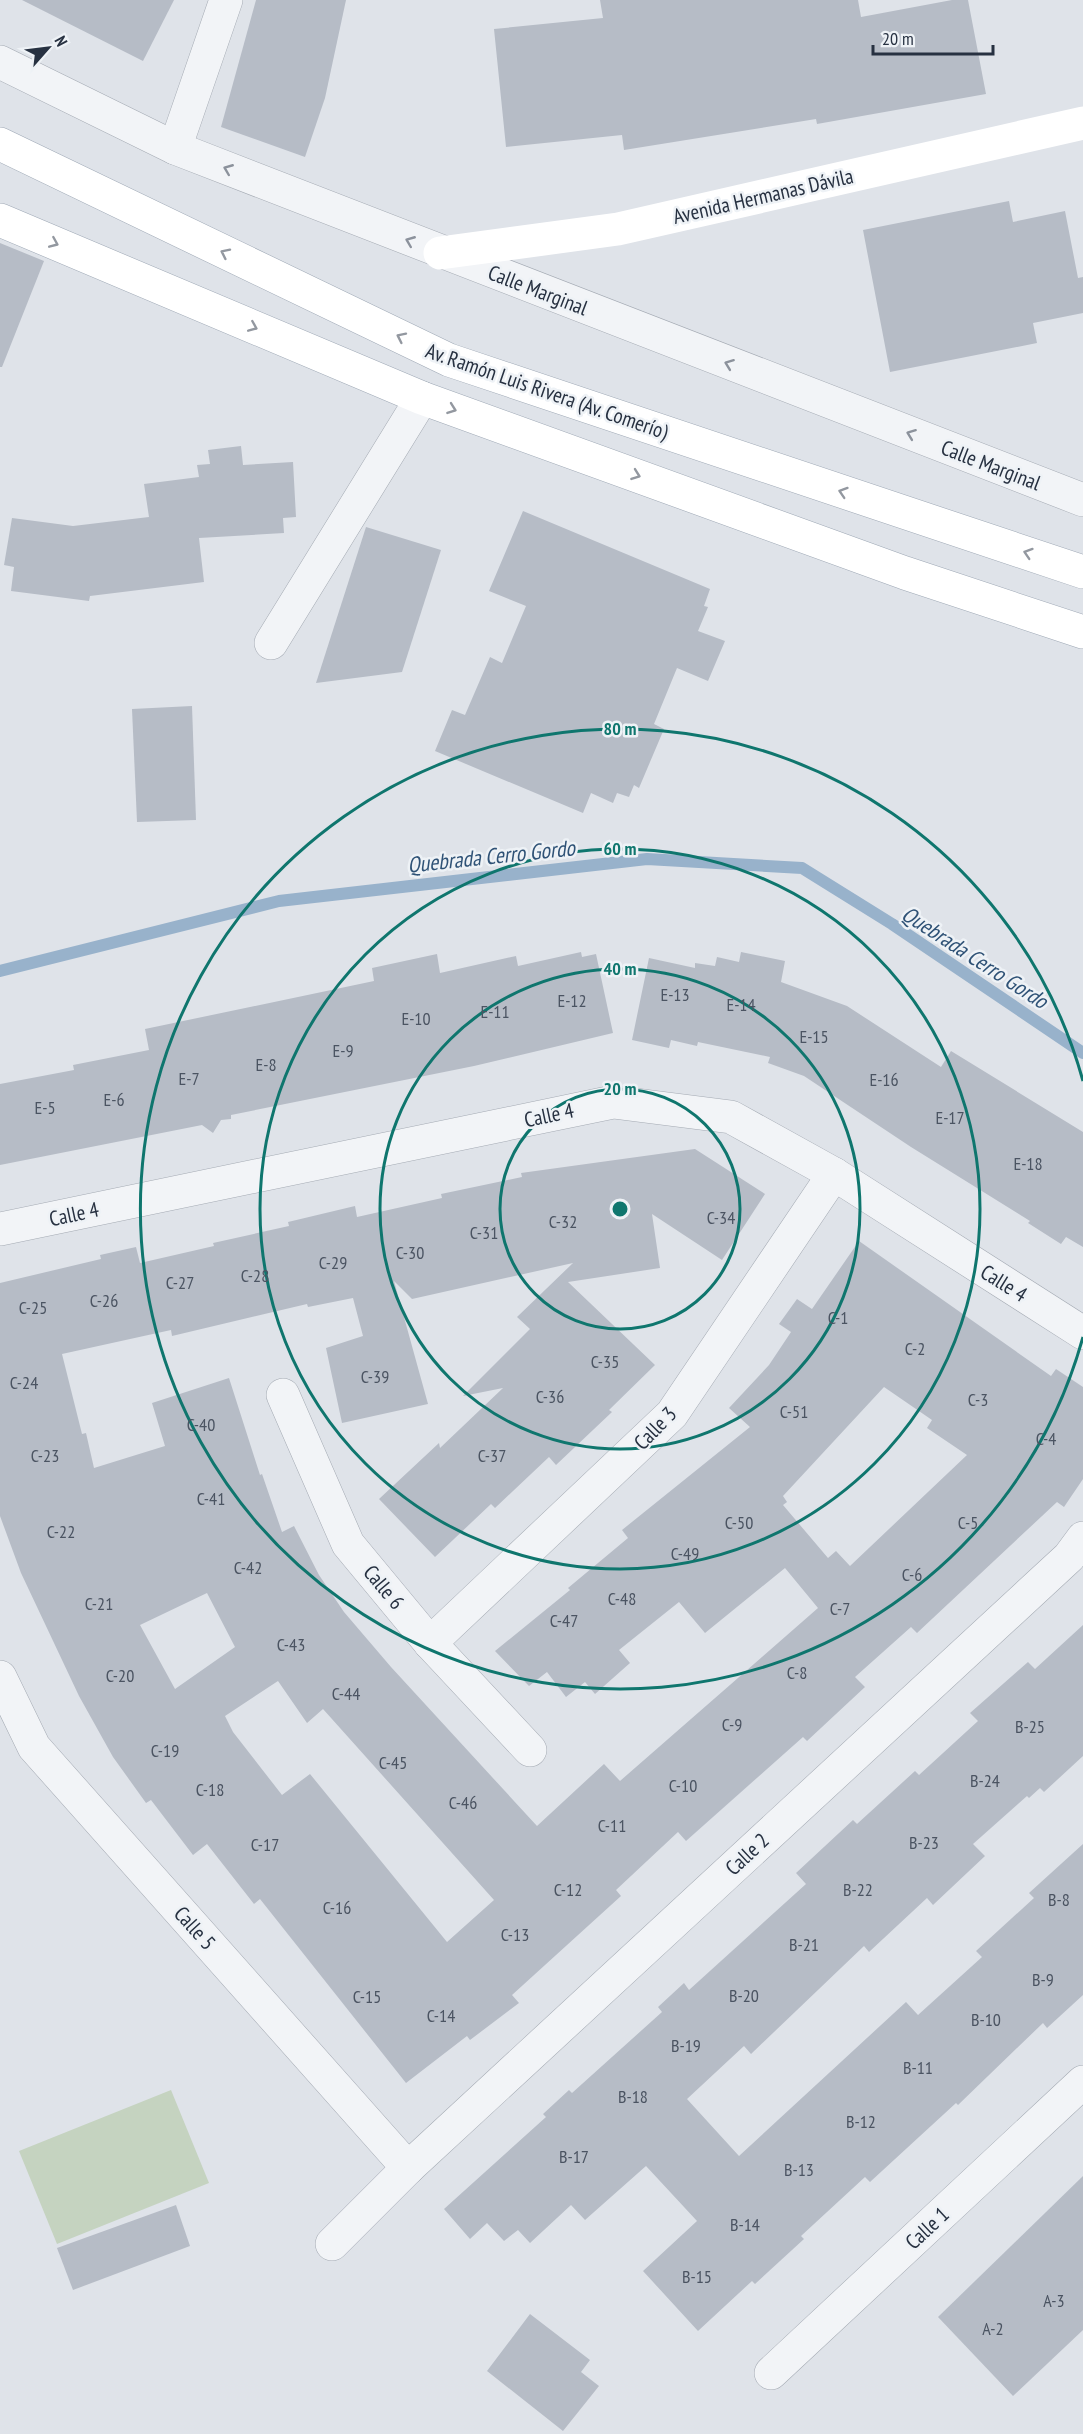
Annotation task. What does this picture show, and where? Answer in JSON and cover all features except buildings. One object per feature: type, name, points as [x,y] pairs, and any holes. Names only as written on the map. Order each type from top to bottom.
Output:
[{"type":"main road","name":"Avenida Hermanas Dávila","points":[[440,253],[618,229],[1083,123]]},
{"type":"main road","name":"Av. Ramón Luis Rivera (Av. Comerío)","points":[[0,144],[449,360],[1083,572]]},
{"type":"main road","points":[[0,220],[422,398],[905,573],[1083,632]]},
{"type":"street","points":[[175,148],[226,0]]},
{"type":"street","name":"Calle Marginal","points":[[0,62],[175,148],[440,253],[1083,500]]},
{"type":"street","points":[[271,643],[422,398]]},
{"type":"street","name":"Calle 4","points":[[0,1229],[613,1102],[731,1117],[834,1174],[1083,1333]]},
{"type":"street","name":"Calle 3","points":[[430,1642],[672,1414],[834,1174]]},
{"type":"street","name":"Calle 6","points":[[282,1395],[348,1544],[430,1642],[530,1750]]},
{"type":"street","name":"Calle 2","points":[[332,2244],[408,2168],[1069,1557],[1083,1538]]},
{"type":"street","name":"Calle 5","points":[[0,1677],[34,1747],[408,2168]]},
{"type":"street","name":"Calle 1","points":[[771,2373],[1083,2082]]},
{"type":"green space","points":[[171,2090],[209,2183],[57,2244],[19,2151]]},
{"type":"waterway","name":"Quebrada Cerro Gordo","points":[[0,971],[279,901],[647,859],[802,868],[892,924],[1083,1053]]}]
